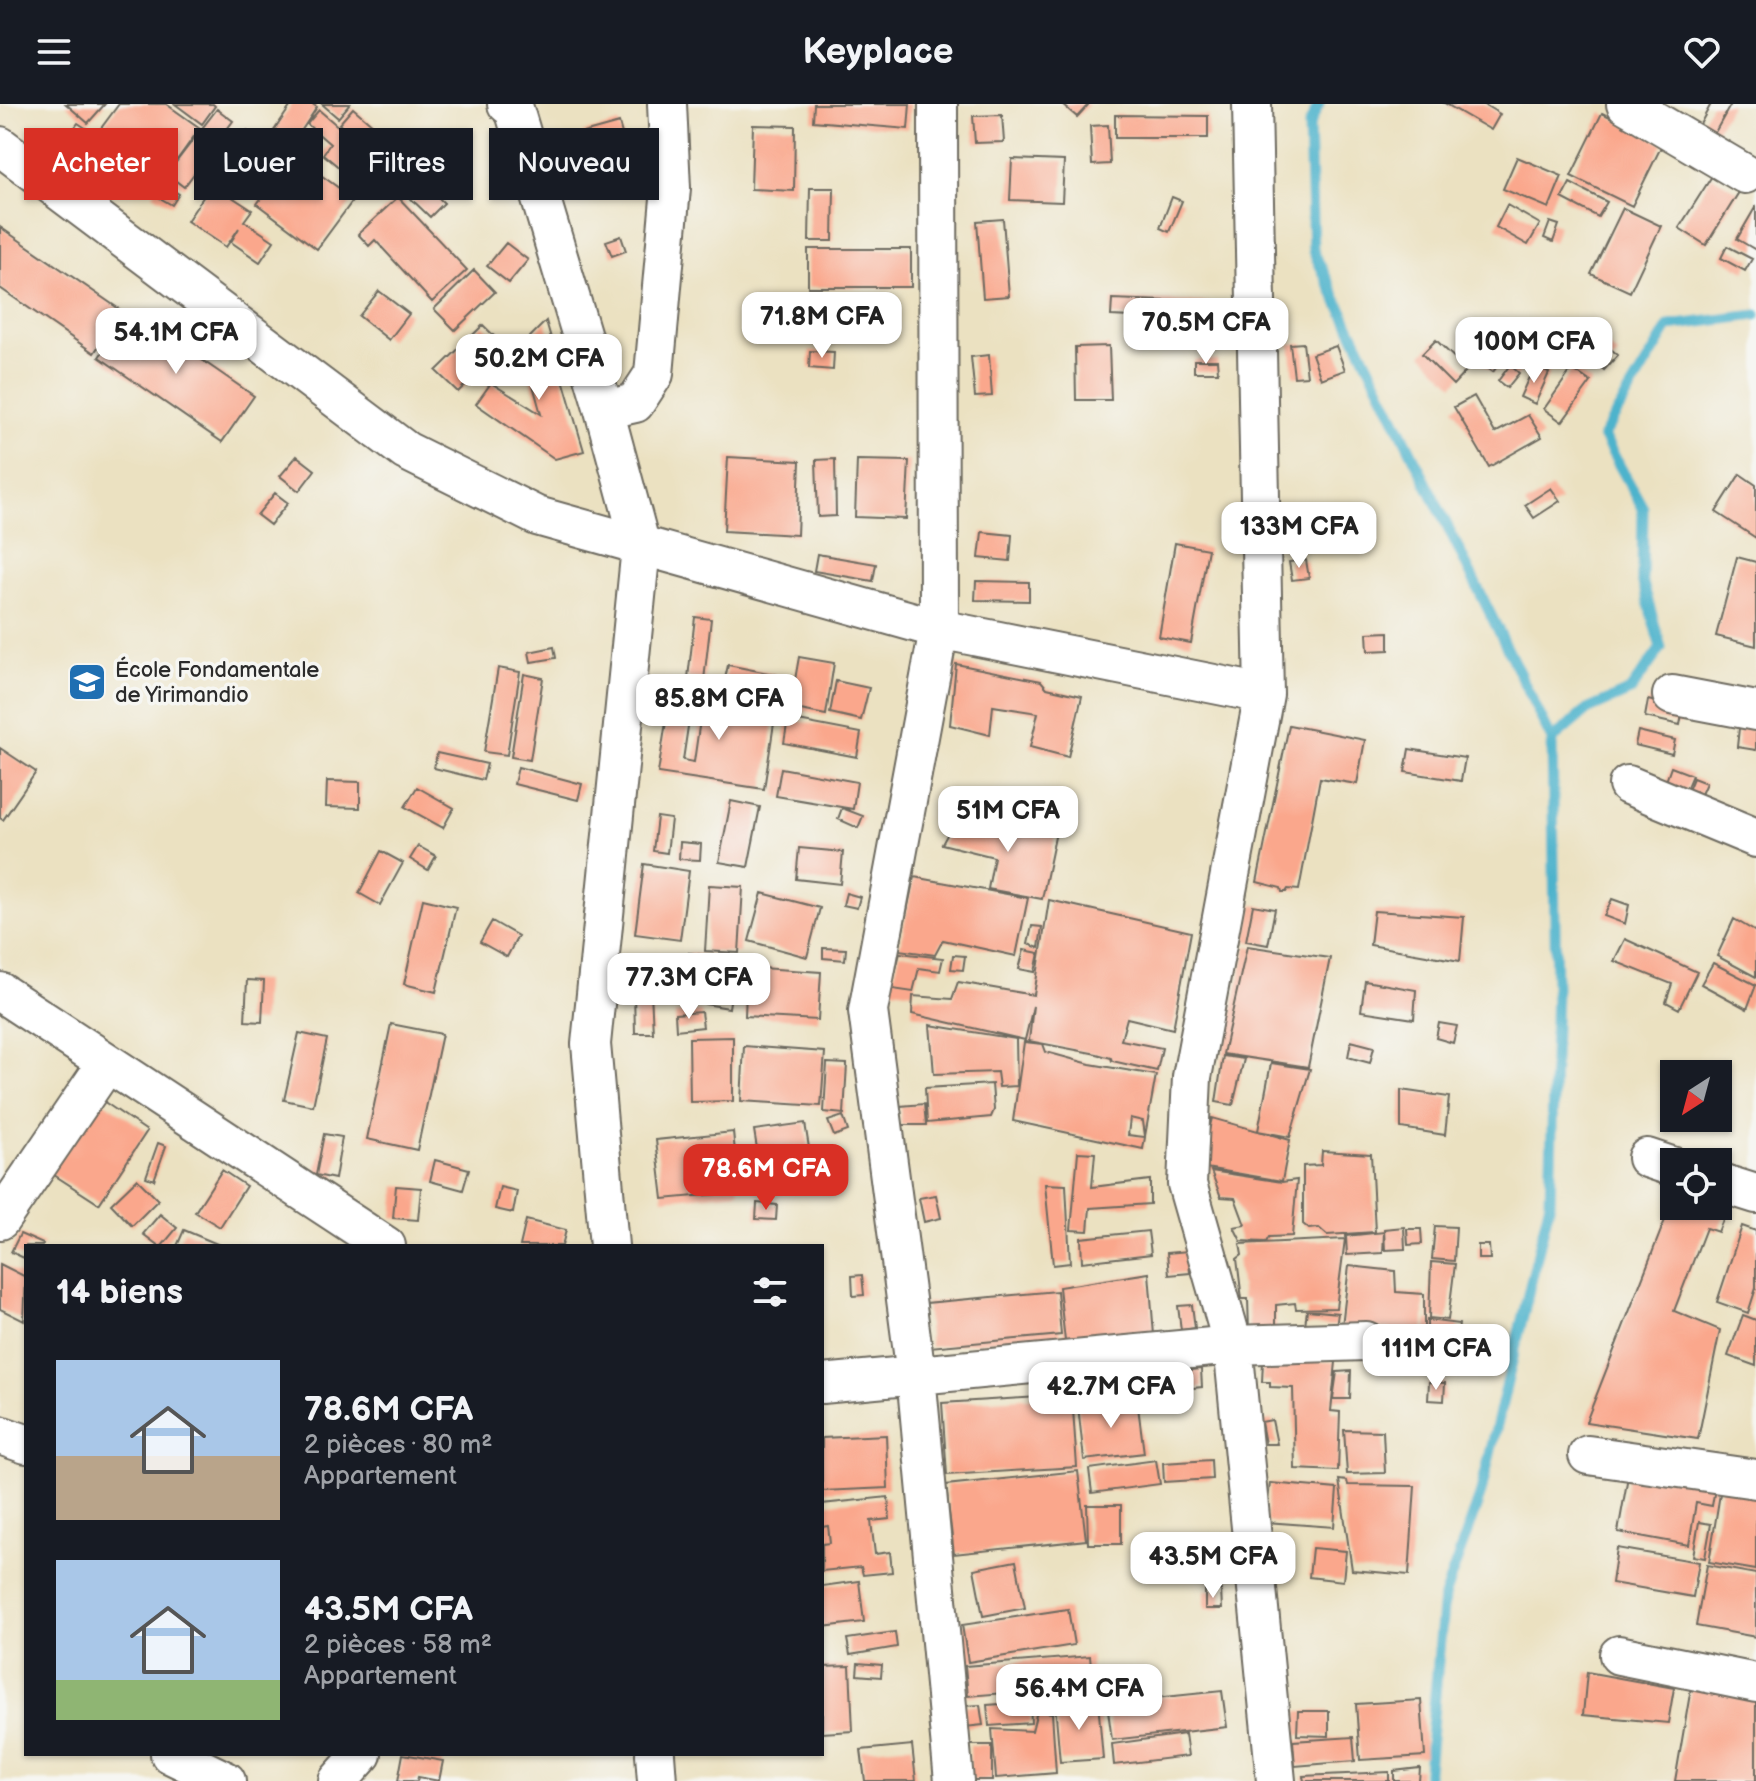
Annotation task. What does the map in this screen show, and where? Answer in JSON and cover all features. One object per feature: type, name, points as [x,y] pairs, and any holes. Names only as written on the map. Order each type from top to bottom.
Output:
[{"type":"street","points":[[604,410],[635,403],[654,374],[671,188],[667,104]]},
{"type":"street","points":[[938,104],[939,629],[868,1011],[916,1375],[954,1781]]},
{"type":"street","points":[[1252,104],[1264,694],[1192,1077],[1187,1184],[1233,1345],[1276,1781]]},
{"type":"street","points":[[1626,104],[1745,174]]},
{"type":"street","points":[[510,106],[604,410],[641,547],[591,1044],[609,1244]]},
{"type":"street","points":[[0,146],[406,451],[537,516],[939,629],[1264,694]]},
{"type":"street","points":[[1672,695],[1756,711]]},
{"type":"street","points":[[1628,785],[1756,838]]},
{"type":"street","points":[[0,992],[107,1063],[344,1235],[378,1244]]},
{"type":"street","points":[[0,1220],[107,1063]]},
{"type":"street","points":[[1732,1186],[1756,1194]]},
{"type":"street","points":[[824,1384],[1233,1345],[1366,1341]]},
{"type":"street","points":[[0,1435],[24,1443]]},
{"type":"street","points":[[1588,1455],[1756,1479]]},
{"type":"street","points":[[1619,1655],[1756,1683]]},
{"type":"street","points":[[158,1781],[169,1756]]},
{"type":"street","points":[[174,1756],[226,1781]]},
{"type":"street","points":[[338,1781],[360,1756]]},
{"type":"street","points":[[655,1756],[657,1781]]},
{"type":"building","points":[[66,104],[105,104],[88,123]]},
{"type":"building","points":[[119,104],[166,104],[200,128],[194,128],[194,136],[178,159],[178,128],[101,128]]},
{"type":"building","points":[[175,104],[213,104],[215,106],[202,124]]},
{"type":"building","points":[[292,104],[317,107],[303,128],[276,128]]},
{"type":"building","points":[[322,104],[350,104],[338,118]]},
{"type":"building","points":[[814,104],[910,104],[908,129],[813,121]]},
{"type":"building","points":[[1062,104],[1089,104],[1077,117]]},
{"type":"building","points":[[1446,104],[1483,104],[1500,114],[1491,130]]},
{"type":"building","points":[[1711,104],[1731,104],[1713,136],[1698,128]]},
{"type":"building","points":[[353,108],[376,128],[344,128],[339,124]]},
{"type":"building","points":[[217,109],[233,121],[228,128],[202,128]]},
{"type":"building","points":[[319,110],[340,128],[339,167],[323,154],[330,144],[323,138],[323,128],[312,128],[307,124]]},
{"type":"building","points":[[1602,113],[1663,143],[1632,206],[1571,176]]},
{"type":"building","points":[[1002,115],[1004,142],[975,143],[973,116]]},
{"type":"building","points":[[1115,115],[1208,116],[1208,138],[1115,138]]},
{"type":"building","points":[[619,123],[620,128],[601,128]]},
{"type":"building","points":[[753,125],[795,126],[794,191],[751,189]]},
{"type":"building","points":[[1108,125],[1110,164],[1092,165],[1090,126]]},
{"type":"building","points":[[194,139],[194,174],[184,187],[178,182],[178,160]]},
{"type":"building","points":[[1517,157],[1562,176],[1549,208],[1503,189]]},
{"type":"building","points":[[1012,159],[1064,161],[1062,202],[1010,200]]},
{"type":"building","points":[[1712,176],[1739,192],[1706,245],[1679,228]]},
{"type":"building","points":[[323,177],[339,188],[339,200],[353,200],[317,249],[257,204],[260,200],[323,200]]},
{"type":"building","points":[[1570,183],[1607,202],[1598,217],[1562,198]]},
{"type":"building","points":[[810,188],[834,188],[833,241],[809,241]]},
{"type":"building","points":[[1172,197],[1182,201],[1169,232],[1160,228]]},
{"type":"building","points":[[201,200],[237,200],[252,210],[244,221],[274,241],[260,262],[231,242],[239,228],[226,247],[187,221]]},
{"type":"building","points":[[395,200],[401,200],[467,270],[432,302],[375,240],[369,246],[358,234]]},
{"type":"building","points":[[412,200],[441,200],[444,203],[430,217]]},
{"type":"building","points":[[1507,205],[1540,224],[1528,245],[1496,227]]},
{"type":"building","points":[[1756,206],[1756,250],[1737,239]]},
{"type":"building","points":[[1623,208],[1661,226],[1630,292],[1591,274]]},
{"type":"building","points":[[1003,219],[1009,296],[983,298],[977,221]]},
{"type":"building","points":[[1550,222],[1559,225],[1553,242],[1544,238]]},
{"type":"building","points":[[0,227],[122,311],[94,353],[0,288]]},
{"type":"building","points":[[621,236],[626,251],[612,256],[606,241]]},
{"type":"building","points":[[506,243],[528,260],[509,283],[487,266]]},
{"type":"building","points":[[1727,246],[1752,259],[1745,271],[1721,258]]},
{"type":"building","points":[[808,249],[911,249],[911,287],[808,287]]},
{"type":"building","points":[[474,270],[495,292],[455,330],[434,309]]},
{"type":"building","points":[[379,291],[409,314],[389,340],[359,316]]},
{"type":"building","points":[[1112,299],[1216,303],[1215,321],[1111,316]]},
{"type":"building","points":[[131,311],[254,396],[222,442],[99,357]]},
{"type":"building","points":[[546,321],[584,451],[555,459],[476,404],[491,383],[541,414],[522,345]]},
{"type":"building","points":[[483,325],[504,346],[458,392],[436,371]]},
{"type":"building","points":[[1502,325],[1518,337],[1493,372],[1477,360]]},
{"type":"building","points":[[1436,340],[1467,370],[1453,385],[1422,354]]},
{"type":"building","points":[[1600,340],[1618,355],[1604,370],[1587,355]]},
{"type":"building","points":[[1303,343],[1307,376],[1294,377],[1290,344]]},
{"type":"building","points":[[1109,346],[1111,400],[1076,400],[1075,347]]},
{"type":"building","points":[[1336,346],[1345,370],[1321,379],[1312,354]]},
{"type":"building","points":[[810,351],[834,352],[833,370],[809,368]]},
{"type":"building","points":[[989,355],[992,396],[975,397],[971,357]]},
{"type":"building","points":[[1194,360],[1217,360],[1218,372],[1194,372]]},
{"type":"building","points":[[1510,365],[1519,373],[1507,388],[1498,381]]},
{"type":"building","points":[[1534,366],[1549,373],[1535,404],[1520,397]]},
{"type":"building","points":[[1572,369],[1591,382],[1562,422],[1544,409]]},
{"type":"building","points":[[1474,396],[1495,433],[1528,415],[1542,437],[1489,467],[1454,407]]},
{"type":"building","points":[[297,456],[315,470],[299,491],[280,476]]},
{"type":"building","points":[[728,457],[800,461],[797,535],[724,531]]},
{"type":"building","points":[[835,459],[836,516],[818,517],[816,460]]},
{"type":"building","points":[[857,460],[909,461],[906,519],[855,517]]},
{"type":"building","points":[[1740,474],[1756,485],[1756,538],[1716,512]]},
{"type":"building","points":[[1551,488],[1560,501],[1534,518],[1525,505]]},
{"type":"building","points":[[275,493],[288,503],[270,525],[257,515]]},
{"type":"building","points":[[982,532],[1012,535],[1010,561],[979,558]]},
{"type":"building","points":[[1175,543],[1208,549],[1191,643],[1159,637]]},
{"type":"building","points":[[817,554],[876,564],[873,581],[814,571]]},
{"type":"building","points":[[1737,557],[1756,562],[1756,646],[1716,636]]},
{"type":"building","points":[[1306,560],[1309,578],[1292,580],[1289,562]]},
{"type":"building","points":[[976,581],[1029,582],[1029,601],[975,600]]},
{"type":"building","points":[[695,617],[711,619],[704,680],[688,678]]},
{"type":"building","points":[[1389,632],[1389,650],[1368,651],[1367,633]]},
{"type":"building","points":[[554,647],[556,658],[531,662],[529,652]]},
{"type":"building","points":[[799,657],[834,663],[826,715],[790,708]]},
{"type":"building","points":[[956,664],[1041,681],[1047,688],[1082,696],[1068,757],[1030,747],[1038,713],[993,706],[990,735],[950,725]]},
{"type":"building","points":[[728,665],[788,677],[784,700],[723,688]]},
{"type":"building","points":[[498,668],[520,672],[507,755],[484,752]]},
{"type":"building","points":[[524,674],[543,678],[530,760],[511,757]]},
{"type":"building","points":[[836,681],[869,688],[861,720],[830,713]]},
{"type":"building","points":[[671,690],[693,693],[683,760],[694,762],[703,699],[776,710],[764,789],[658,773]]},
{"type":"building","points":[[1648,700],[1683,709],[1680,725],[1645,717]]},
{"type":"building","points":[[788,719],[861,733],[857,757],[784,743]]},
{"type":"building","points":[[1289,725],[1365,740],[1357,784],[1320,778],[1299,890],[1282,892],[1281,888],[1257,882]]},
{"type":"building","points":[[1739,728],[1756,730],[1756,750],[1737,747]]},
{"type":"building","points":[[1638,731],[1675,740],[1672,754],[1635,745]]},
{"type":"building","points":[[0,748],[36,772],[3,820],[0,818]]},
{"type":"building","points":[[1409,749],[1465,758],[1461,781],[1405,772]]},
{"type":"building","points":[[437,753],[487,764],[483,780],[434,768]]},
{"type":"building","points":[[518,767],[582,784],[578,800],[514,784]]},
{"type":"building","points":[[1671,767],[1692,775],[1684,794],[1664,787]]},
{"type":"building","points":[[781,768],[857,782],[853,809],[776,796]]},
{"type":"building","points":[[1693,778],[1706,783],[1698,801],[1686,795]]},
{"type":"building","points":[[327,781],[360,782],[360,808],[326,807]]},
{"type":"building","points":[[417,787],[454,808],[443,828],[405,807]]},
{"type":"building","points":[[731,801],[760,807],[748,867],[719,862]]},
{"type":"building","points":[[842,808],[863,816],[858,828],[838,819]]},
{"type":"building","points":[[657,817],[671,819],[667,853],[653,851]]},
{"type":"building","points":[[957,817],[1056,832],[1042,899],[988,889],[994,857],[942,844]]},
{"type":"building","points":[[680,842],[701,844],[700,860],[679,859]]},
{"type":"building","points":[[418,846],[436,856],[428,870],[410,859]]},
{"type":"building","points":[[799,848],[843,852],[840,884],[796,879]]},
{"type":"building","points":[[381,851],[403,863],[380,905],[359,893]]},
{"type":"building","points":[[644,864],[689,871],[680,940],[635,934]]},
{"type":"building","points":[[914,877],[1028,898],[1016,956],[943,940],[935,955],[899,950]]},
{"type":"building","points":[[709,885],[743,887],[739,953],[705,951]]},
{"type":"building","points":[[762,893],[820,908],[807,957],[749,941]]},
{"type":"building","points":[[846,893],[860,897],[857,908],[843,905]]},
{"type":"building","points":[[423,899],[456,907],[436,992],[404,984]]},
{"type":"building","points":[[1612,899],[1629,905],[1625,924],[1604,916]]},
{"type":"building","points":[[1049,900],[1191,932],[1173,1029],[1127,1018],[1121,1040],[1162,1048],[1157,1071],[1112,1061],[1097,1054],[1029,1041],[1033,1006],[1025,1040],[912,1014],[913,996],[952,999],[958,982],[1034,995]]},
{"type":"building","points":[[1253,905],[1275,909],[1268,945],[1246,941]]},
{"type":"building","points":[[1374,911],[1464,917],[1460,961],[1370,945]]},
{"type":"building","points":[[1734,919],[1756,932],[1756,977],[1717,956]]},
{"type":"building","points":[[492,921],[518,936],[507,957],[480,942]]},
{"type":"building","points":[[1032,926],[1042,927],[1039,948],[1028,944]]},
{"type":"building","points":[[1625,939],[1697,972],[1679,1009],[1666,1002],[1672,984],[1614,961]]},
{"type":"building","points":[[1247,946],[1330,958],[1308,1067],[1223,1054]]},
{"type":"building","points":[[823,948],[846,949],[845,960],[823,958]]},
{"type":"building","points":[[1024,950],[1039,953],[1035,972],[1019,969]]},
{"type":"building","points":[[689,953],[736,961],[729,1008],[681,1000]]},
{"type":"building","points":[[900,953],[943,958],[940,971],[919,968],[913,992],[879,987],[881,970],[895,973]]},
{"type":"building","points":[[953,955],[965,956],[963,970],[951,969]]},
{"type":"building","points":[[1713,963],[1756,985],[1747,1009],[1701,984]]},
{"type":"building","points":[[747,967],[821,972],[818,1020],[745,1016]]},
{"type":"building","points":[[247,980],[264,981],[262,1022],[245,1021]]},
{"type":"building","points":[[1365,981],[1416,990],[1414,1019],[1361,1011]]},
{"type":"building","points":[[651,991],[653,1033],[635,1033],[634,992]]},
{"type":"building","points":[[701,1012],[703,1027],[676,1030],[675,1014]]},
{"type":"building","points":[[1439,1023],[1457,1026],[1453,1043],[1436,1038]]},
{"type":"building","points":[[391,1024],[442,1034],[417,1150],[367,1139]]},
{"type":"building","points":[[930,1025],[1016,1039],[1017,1086],[999,1087],[997,1072],[934,1074]]},
{"type":"building","points":[[299,1033],[327,1039],[313,1106],[284,1100]]},
{"type":"building","points":[[733,1037],[733,1101],[690,1102],[689,1038]]},
{"type":"building","points":[[1351,1041],[1374,1047],[1370,1063],[1348,1057]]},
{"type":"building","points":[[1024,1042],[1043,1044],[1046,1052],[1090,1064],[1156,1075],[1145,1136],[1143,1121],[1130,1118],[1128,1135],[1145,1137],[1143,1149],[1013,1121]]},
{"type":"building","points":[[744,1046],[825,1052],[821,1106],[741,1101]]},
{"type":"building","points":[[1223,1056],[1244,1059],[1233,1105],[1216,1102]]},
{"type":"building","points":[[827,1063],[847,1064],[844,1114],[824,1112]]},
{"type":"building","points":[[1271,1063],[1310,1069],[1290,1137],[1258,1131]]},
{"type":"building","points":[[992,1084],[994,1110],[991,1117],[927,1123],[925,1088]]},
{"type":"building","points":[[1401,1090],[1449,1097],[1445,1135],[1401,1128]]},
{"type":"building","points":[[100,1099],[147,1131],[99,1204],[51,1173]]},
{"type":"building","points":[[924,1104],[926,1125],[901,1125],[900,1106]]},
{"type":"building","points":[[843,1116],[848,1131],[834,1136],[828,1121]]},
{"type":"building","points":[[1212,1118],[1290,1140],[1282,1181],[1200,1167]]},
{"type":"building","points":[[805,1123],[815,1185],[764,1192],[754,1130]]},
{"type":"building","points":[[733,1132],[739,1192],[663,1199],[656,1140]]},
{"type":"building","points":[[324,1134],[342,1137],[335,1179],[316,1175]]},
{"type":"building","points":[[158,1143],[166,1146],[154,1180],[146,1177]]},
{"type":"building","points":[[1322,1151],[1371,1154],[1375,1232],[1327,1235],[1319,1228],[1309,1229],[1303,1224],[1303,1166],[1321,1165]]},
{"type":"building","points":[[1078,1152],[1095,1153],[1092,1187],[1150,1180],[1150,1204],[1090,1208],[1088,1231],[1071,1230]]},
{"type":"building","points":[[435,1160],[469,1169],[463,1190],[430,1181]]},
{"type":"building","points":[[222,1170],[246,1186],[220,1227],[195,1212]]},
{"type":"building","points":[[1211,1171],[1282,1182],[1297,1180],[1292,1236],[1269,1237],[1266,1242],[1241,1241],[1234,1227],[1245,1225],[1235,1198],[1221,1197]]},
{"type":"building","points":[[137,1179],[158,1200],[132,1226],[111,1204]]},
{"type":"building","points":[[1045,1184],[1066,1185],[1070,1263],[1053,1265]]},
{"type":"building","points":[[396,1186],[421,1188],[418,1220],[393,1218]]},
{"type":"building","points":[[500,1187],[517,1191],[513,1213],[495,1209]]},
{"type":"building","points":[[936,1195],[941,1218],[924,1222],[919,1198]]},
{"type":"building","points":[[757,1203],[777,1205],[776,1220],[756,1219]]},
{"type":"building","points":[[160,1214],[177,1228],[164,1244],[156,1244],[143,1234]]},
{"type":"building","points":[[526,1220],[566,1230],[562,1244],[520,1244]]},
{"type":"building","points":[[1665,1220],[1723,1220],[1718,1232],[1706,1228],[1674,1311],[1720,1330],[1698,1439],[1586,1422]]},
{"type":"building","points":[[1435,1226],[1456,1227],[1454,1261],[1432,1259]]},
{"type":"building","points":[[1742,1226],[1756,1231],[1756,1288],[1748,1313],[1717,1302]]},
{"type":"building","points":[[1404,1227],[1405,1249],[1385,1250],[1384,1229]]},
{"type":"building","points":[[1407,1229],[1421,1229],[1422,1244],[1408,1245]]},
{"type":"building","points":[[184,1230],[217,1244],[178,1244]]},
{"type":"building","points":[[1148,1231],[1151,1254],[1082,1262],[1081,1238]]},
{"type":"building","points":[[1384,1232],[1383,1253],[1347,1255],[1346,1236]]},
{"type":"building","points":[[20,1234],[43,1244],[24,1244],[24,1258],[11,1252]]},
{"type":"building","points":[[1345,1239],[1336,1308],[1296,1309],[1295,1303],[1276,1305],[1276,1332],[1249,1331],[1248,1299],[1242,1299],[1237,1259],[1242,1255],[1240,1244]]},
{"type":"building","points":[[1478,1245],[1489,1245],[1490,1259],[1478,1259]]},
{"type":"building","points":[[1188,1251],[1190,1273],[1169,1275],[1167,1253]]},
{"type":"building","points":[[1431,1262],[1455,1264],[1448,1320],[1429,1318]]},
{"type":"building","points":[[0,1264],[24,1276],[24,1321],[0,1309]]},
{"type":"building","points":[[1349,1266],[1395,1271],[1396,1292],[1424,1294],[1424,1332],[1342,1326]]},
{"type":"building","points":[[1149,1273],[1154,1335],[1065,1341],[1059,1287]]},
{"type":"building","points":[[862,1275],[864,1295],[853,1296],[852,1276]]},
{"type":"building","points":[[1057,1291],[1061,1335],[930,1347],[926,1303]]},
{"type":"building","points":[[1192,1305],[1195,1328],[1181,1330],[1178,1306]]},
{"type":"building","points":[[1307,1310],[1338,1313],[1336,1326],[1305,1325]]},
{"type":"building","points":[[1743,1315],[1756,1320],[1756,1366],[1728,1356]]},
{"type":"building","points":[[1427,1320],[1459,1324],[1457,1340],[1427,1338]]},
{"type":"building","points":[[1263,1361],[1336,1362],[1331,1411],[1340,1412],[1338,1471],[1295,1469],[1293,1388],[1270,1387],[1270,1382],[1262,1382]]},
{"type":"building","points":[[1201,1369],[1202,1387],[1183,1389],[1182,1371]]},
{"type":"building","points":[[1351,1371],[1350,1399],[1333,1399],[1337,1372]]},
{"type":"building","points":[[1429,1382],[1445,1383],[1444,1401],[1428,1400]]},
{"type":"building","points":[[1072,1395],[1077,1467],[947,1475],[942,1403]]},
{"type":"building","points":[[1137,1399],[1144,1453],[1084,1460],[1078,1406]]},
{"type":"building","points":[[1272,1420],[1277,1444],[1265,1444],[1261,1422]]},
{"type":"building","points":[[1344,1430],[1383,1431],[1385,1473],[1347,1474]]},
{"type":"building","points":[[886,1435],[888,1488],[824,1491],[824,1438]]},
{"type":"building","points":[[1156,1460],[1160,1484],[1092,1493],[1089,1469]]},
{"type":"building","points":[[1211,1460],[1212,1479],[1164,1482],[1163,1463]]},
{"type":"building","points":[[1078,1471],[1086,1540],[954,1554],[946,1485]]},
{"type":"building","points":[[1628,1476],[1716,1482],[1712,1506],[1696,1503],[1689,1545],[1618,1532]]},
{"type":"building","points":[[1339,1480],[1347,1481],[1348,1485],[1415,1486],[1409,1575],[1352,1570]]},
{"type":"building","points":[[1722,1481],[1756,1487],[1756,1570],[1709,1562]]},
{"type":"building","points":[[1270,1483],[1337,1489],[1334,1527],[1266,1522]]},
{"type":"building","points":[[888,1497],[890,1519],[871,1521],[875,1554],[890,1552],[892,1572],[863,1575],[861,1567],[824,1571],[824,1544],[830,1543],[828,1526],[824,1527],[824,1504]]},
{"type":"building","points":[[1087,1505],[1121,1505],[1121,1544],[1088,1544]]},
{"type":"building","points":[[1699,1522],[1711,1524],[1705,1558],[1693,1556]]},
{"type":"building","points":[[1312,1548],[1346,1551],[1343,1581],[1309,1577]]},
{"type":"building","points":[[1617,1548],[1699,1562],[1693,1597],[1612,1583]]},
{"type":"building","points":[[1016,1561],[1025,1608],[983,1616],[974,1569]]},
{"type":"building","points":[[1707,1565],[1756,1574],[1756,1637],[1696,1626]]},
{"type":"building","points":[[859,1581],[864,1622],[824,1627],[824,1586]]},
{"type":"building","points":[[1205,1590],[1221,1590],[1222,1609],[1205,1609]]},
{"type":"building","points":[[1068,1609],[1074,1645],[968,1662],[962,1625]]},
{"type":"building","points":[[895,1632],[897,1647],[850,1655],[847,1639]]},
{"type":"building","points":[[1090,1656],[1093,1686],[968,1696],[965,1666]]},
{"type":"building","points":[[858,1663],[882,1665],[881,1677],[857,1675]]},
{"type":"building","points":[[850,1666],[853,1731],[824,1733],[824,1667]]},
{"type":"building","points":[[1587,1672],[1674,1688],[1668,1723],[1583,1715]]},
{"type":"building","points":[[1693,1676],[1756,1687],[1756,1781],[1675,1781]]},
{"type":"building","points":[[1222,1691],[1227,1727],[1112,1740],[1107,1703]]},
{"type":"building","points":[[1421,1700],[1425,1756],[1360,1760],[1356,1704]]},
{"type":"building","points":[[1098,1701],[1103,1759],[1060,1762],[1055,1704]]},
{"type":"building","points":[[1030,1702],[1031,1723],[989,1726],[987,1705]]},
{"type":"building","points":[[980,1705],[983,1725],[965,1727],[964,1706]]},
{"type":"building","points":[[1037,1711],[1052,1713],[1056,1773],[996,1778],[992,1729],[1032,1731]]},
{"type":"building","points":[[1298,1711],[1329,1711],[1329,1736],[1297,1735]]},
{"type":"building","points":[[1185,1734],[1188,1756],[1114,1765],[1112,1744]]},
{"type":"building","points":[[1353,1737],[1355,1761],[1295,1766],[1293,1741]]},
{"type":"building","points":[[912,1745],[916,1781],[865,1781],[861,1750]]},
{"type":"building","points":[[970,1745],[992,1745],[992,1780],[970,1780]]},
{"type":"building","points":[[403,1756],[443,1761],[439,1781],[418,1777],[417,1781],[398,1781]]},
{"type":"building","points":[[1420,1768],[1419,1781],[1394,1781],[1394,1771]]},
{"type":"building","points":[[1389,1772],[1389,1781],[1304,1781],[1303,1776]]},
{"type":"waterway","points":[[1319,104],[1309,126],[1313,251],[1552,740],[1556,988],[1550,1202],[1480,1496],[1444,1597],[1427,1781]]},
{"type":"waterway","points":[[1552,740],[1587,710],[1630,691],[1661,648],[1642,580],[1643,508],[1603,436],[1669,326],[1756,315]]},
{"type":"place","name":"École Fondamentale de Yirimandio","points":[[87,682]]}]
